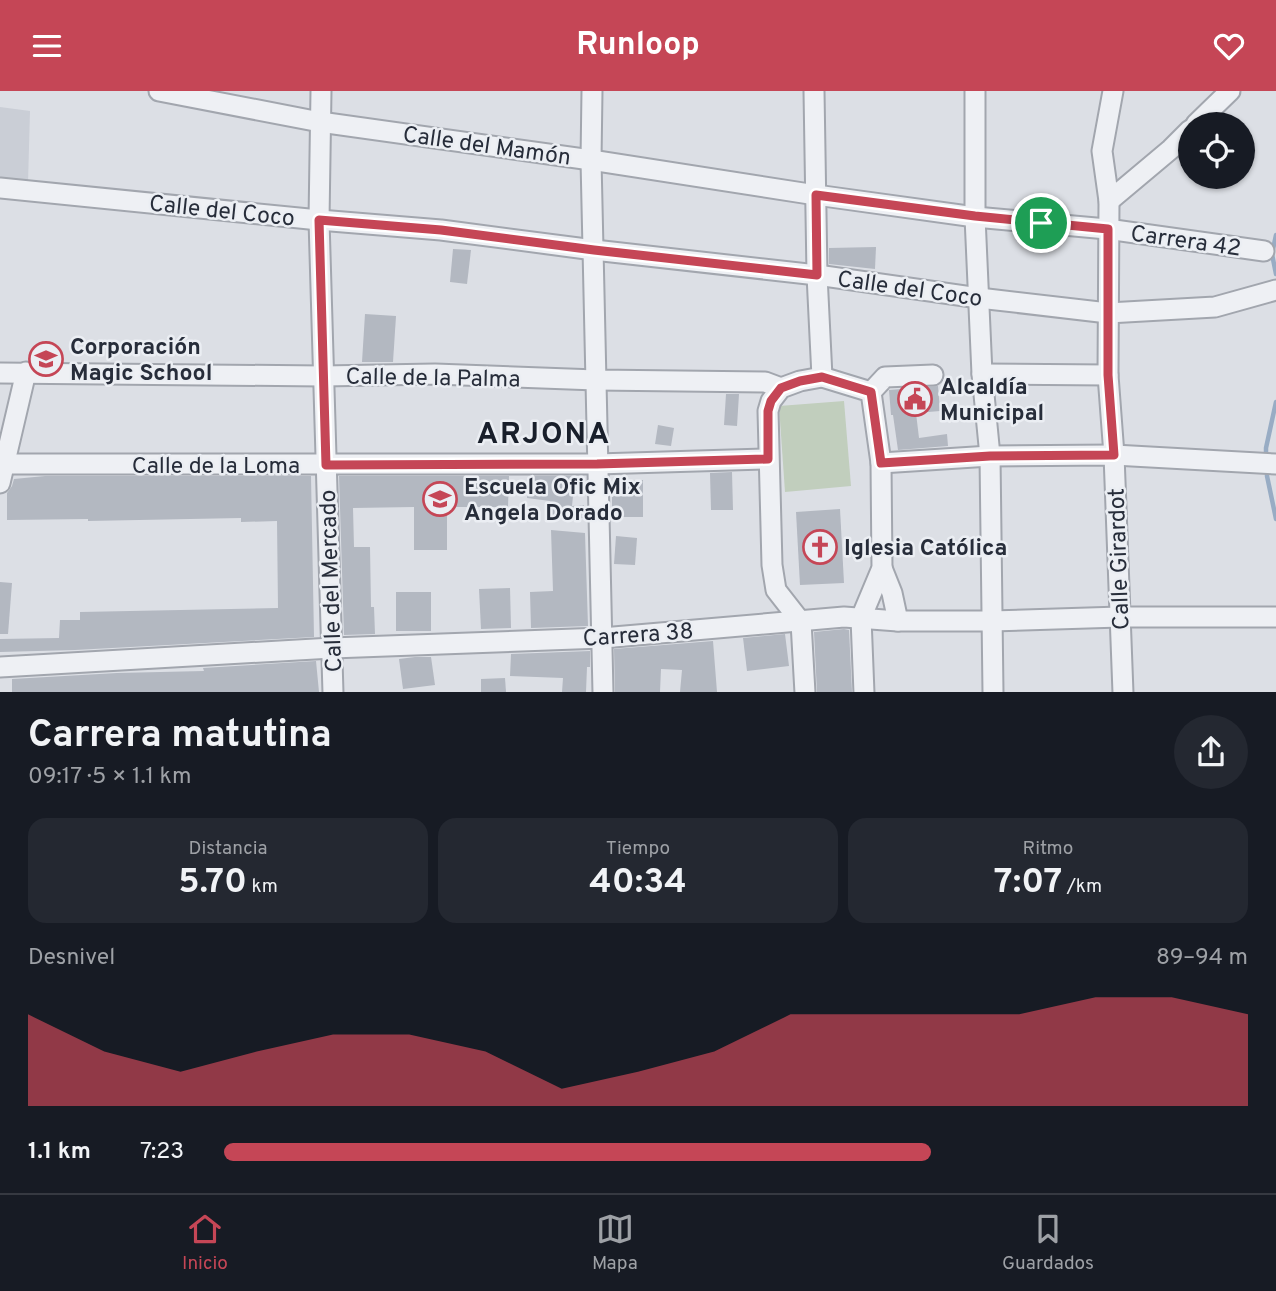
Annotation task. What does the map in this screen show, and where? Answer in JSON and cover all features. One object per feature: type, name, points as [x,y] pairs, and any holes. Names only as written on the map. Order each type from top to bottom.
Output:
[{"type":"street","name":"Calle del Mamón","points":[[159,91],[320,122],[816,195]]},
{"type":"street","name":"Calle del Mercado","points":[[321,91],[319,220],[333,692]]},
{"type":"street","points":[[592,91],[591,160],[603,692]]},
{"type":"street","points":[[814,91],[817,275],[822,377]]},
{"type":"street","points":[[975,91],[975,216],[982,374],[990,456],[993,692]]},
{"type":"street","name":"Calle Girardot","points":[[1114,91],[1102,151],[1109,201],[1108,375],[1114,455],[1123,692]]},
{"type":"street","points":[[1208,112],[1230,91]]},
{"type":"street","points":[[1109,201],[1178,142]]},
{"type":"street","name":"Calle del Coco","points":[[0,188],[441,230],[1108,313],[1215,307],[1275,291]]},
{"type":"street","name":"Carrera 42","points":[[816,195],[975,216],[1108,229],[1264,251]]},
{"type":"street","points":[[2,470],[26,372]]},
{"type":"street","name":"Calle de la Palma","points":[[0,373],[323,376],[435,374],[765,382],[781,388]]},
{"type":"street","points":[[982,374],[1108,375]]},
{"type":"street","points":[[871,392],[885,377],[933,375]]},
{"type":"street","points":[[758,625],[772,608],[776,590],[772,565],[768,459],[768,411],[771,401],[781,388],[822,377],[871,392]]},
{"type":"street","points":[[871,392],[881,463],[882,568],[892,593],[898,621]]},
{"type":"street","points":[[881,463],[990,456],[1114,455],[1270,463]]},
{"type":"street","name":"Calle de la Loma","points":[[2,470],[597,464],[768,459]]},
{"type":"street","points":[[864,692],[861,618],[882,568]]},
{"type":"street","points":[[776,590],[801,622],[805,692]]},
{"type":"street","name":"Carrera 38","points":[[0,667],[602,638],[844,617],[898,621],[991,621],[1120,617],[1276,617]]},
{"type":"shaded area","points":[[0,107],[30,111],[28,183],[0,180]]},
{"type":"green space","points":[[844,401],[851,486],[785,492],[779,406]]},
{"type":"building","points":[[876,247],[875,269],[829,264],[829,248]]},
{"type":"building","points":[[453,249],[471,250],[467,284],[450,282]]},
{"type":"building","points":[[365,314],[396,316],[393,362],[362,362]]},
{"type":"building","points":[[938,386],[940,411],[916,413],[919,438],[947,434],[948,446],[898,450],[889,390]]},
{"type":"building","points":[[726,394],[739,394],[737,426],[724,425]]},
{"type":"building","points":[[658,425],[674,428],[671,446],[655,444]]},
{"type":"building","points":[[732,472],[733,510],[711,510],[710,473]]},
{"type":"building","points":[[45,476],[311,476],[314,637],[0,652],[0,639],[59,638],[60,620],[80,620],[80,612],[278,608],[277,521],[241,522],[241,518],[7,520],[7,493],[14,479]]},
{"type":"building","points":[[339,476],[509,476],[508,507],[447,507],[447,550],[414,550],[414,507],[353,508],[354,547],[370,547],[371,607],[374,607],[375,634],[344,635]]},
{"type":"building","points":[[530,476],[575,476],[572,506],[584,505],[585,518],[551,519],[550,501],[527,498]]},
{"type":"building","points":[[643,480],[643,517],[612,517],[612,481]]},
{"type":"building","name":"Iglesia Católica","points":[[840,509],[844,583],[800,585],[796,512]]},
{"type":"building","points":[[551,530],[585,533],[588,626],[531,628],[530,592],[553,591]]},
{"type":"building","points":[[616,536],[637,538],[635,565],[614,564]]},
{"type":"building","points":[[0,582],[12,583],[8,634],[0,634]]},
{"type":"building","points":[[510,588],[511,628],[481,629],[479,589]]},
{"type":"building","points":[[396,592],[431,592],[431,631],[396,631]]},
{"type":"building","points":[[849,630],[852,692],[817,692],[814,632]]},
{"type":"building","points":[[785,634],[789,666],[747,671],[743,638]]},
{"type":"building","points":[[713,641],[717,692],[680,692],[682,670],[661,669],[660,692],[615,692],[614,649]]},
{"type":"building","points":[[590,651],[586,692],[562,692],[563,678],[510,676],[511,654]]},
{"type":"building","points":[[431,657],[435,685],[403,689],[399,659]]},
{"type":"building","points":[[316,661],[319,692],[12,692],[12,679],[204,671],[203,668]]},
{"type":"building","points":[[505,678],[506,692],[481,692],[481,679]]},
{"type":"waterway","points":[[1276,235],[1272,254],[1276,274]]},
{"type":"waterway","points":[[1266,460],[1276,402]]},
{"type":"waterway","points":[[1267,469],[1276,519]]},
{"type":"place","name":"Corporación Magic School","points":[[46,359]]},
{"type":"place","name":"Alcaldía Municipal","points":[[915,399]]},
{"type":"place","name":"Escuela Ofic Mix Angela Dorado","points":[[440,499]]},
{"type":"place","name":"Iglesia Católica","points":[[820,547]]},
{"type":"district","name":"ARJONA","points":[[544,433]]},
{"type":"route","points":[[816,195],[1041,223],[1108,229],[1108,375],[1114,455],[990,456],[881,463],[871,392],[822,377],[781,388],[771,401],[768,411],[768,459],[597,464],[326,465],[319,220],[441,230],[817,275],[816,195]]}]
